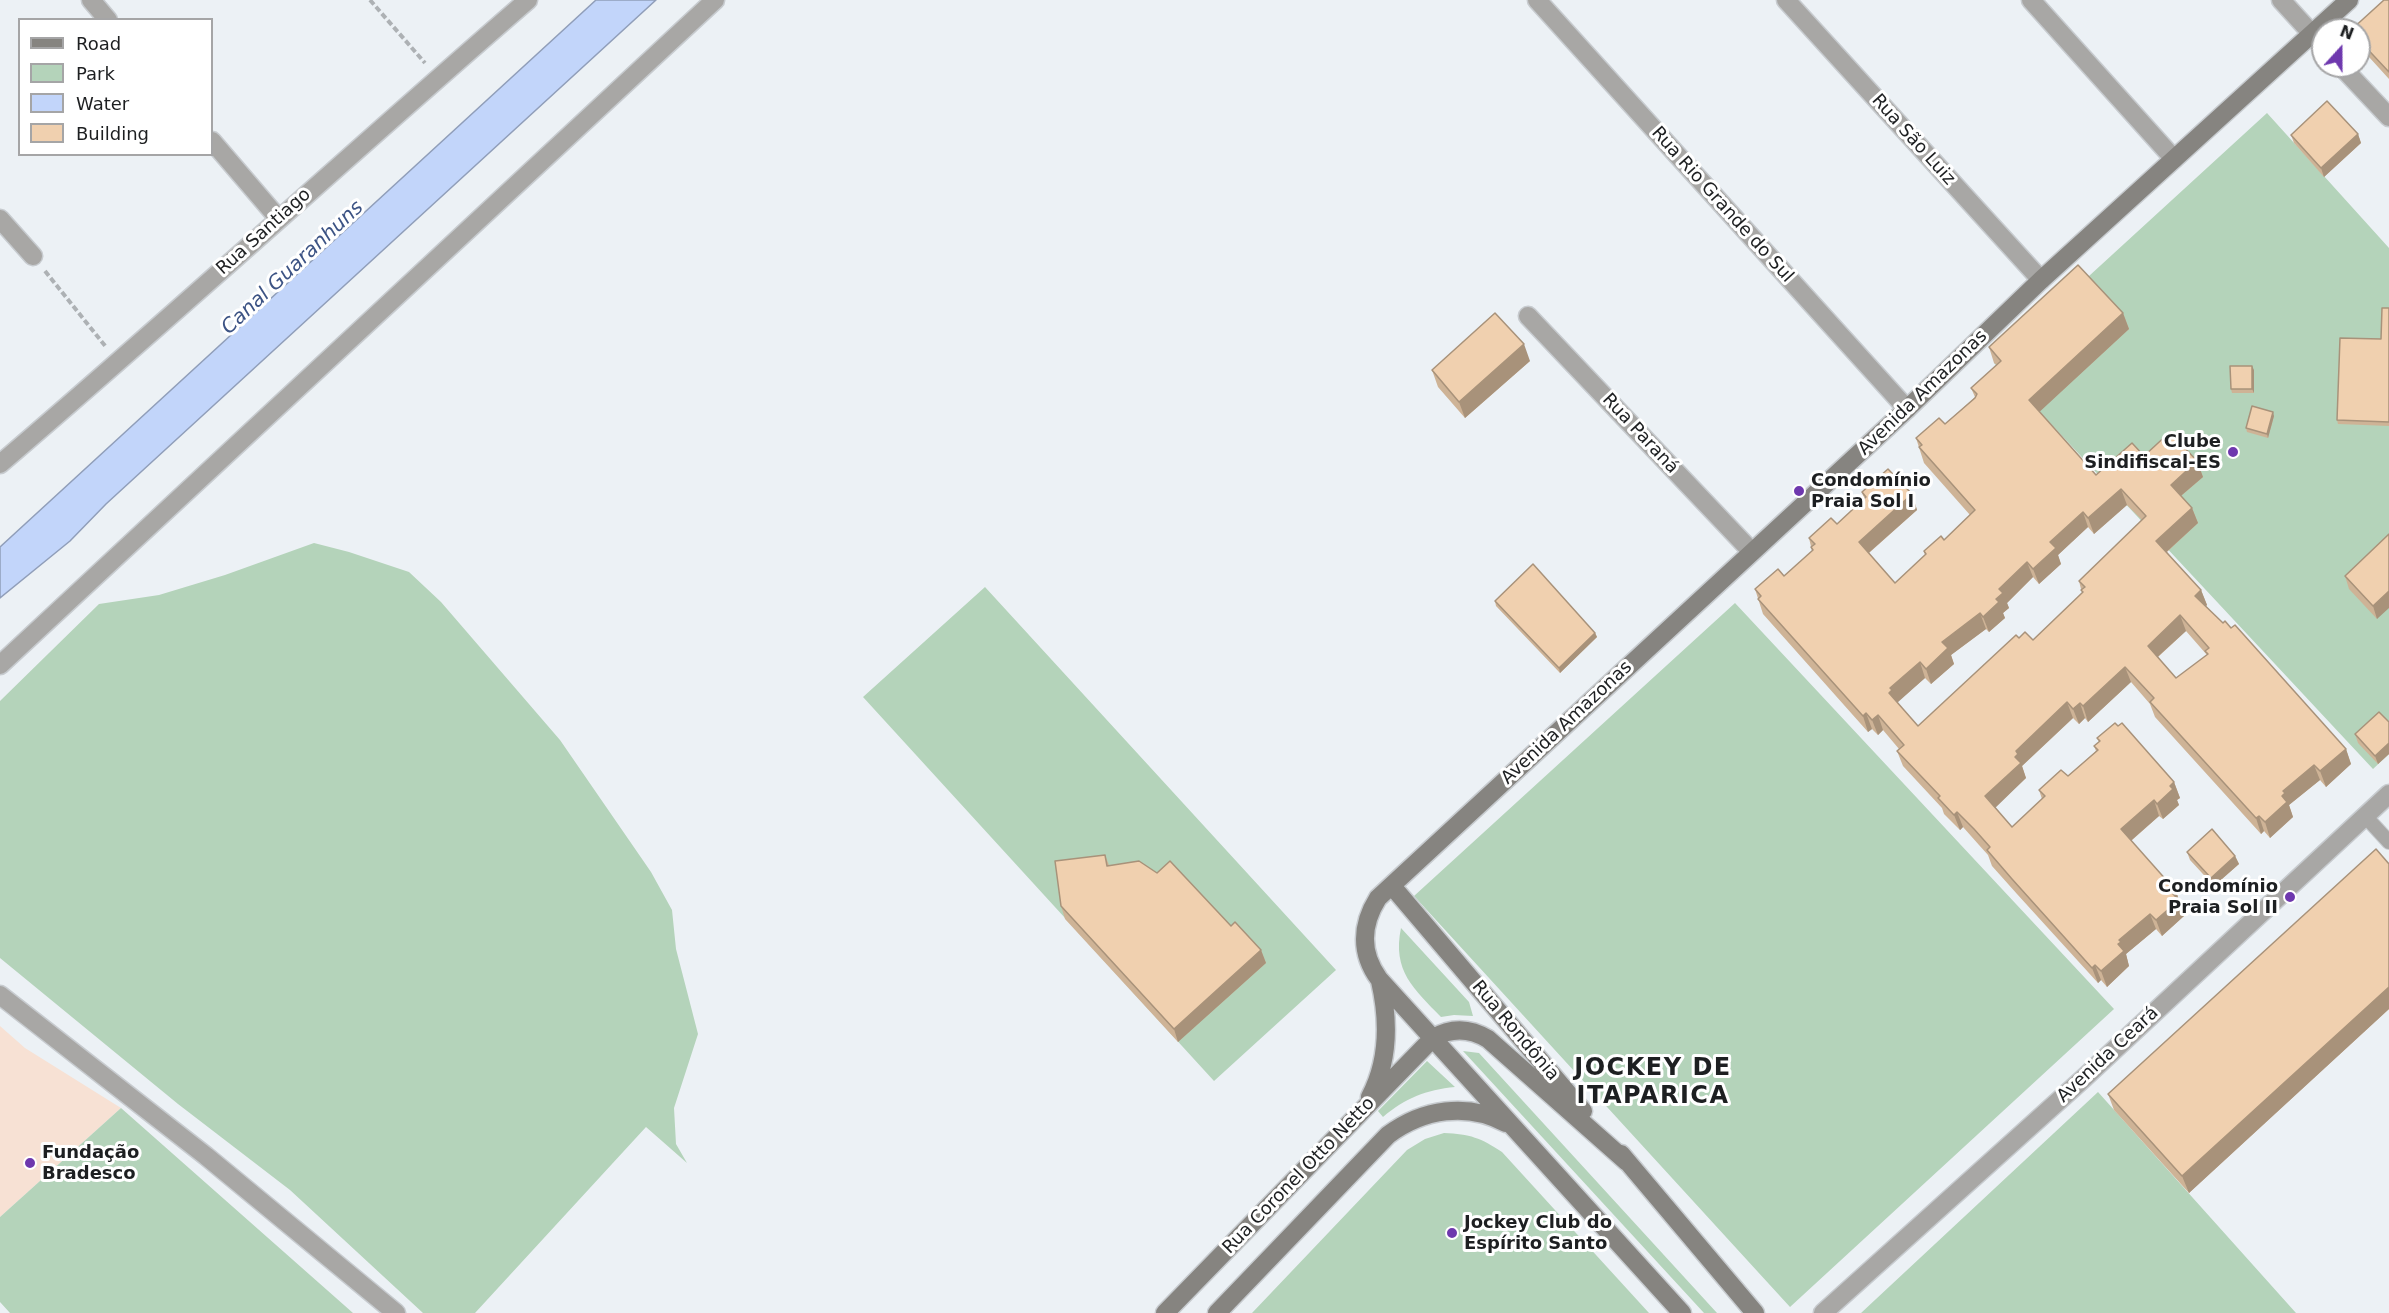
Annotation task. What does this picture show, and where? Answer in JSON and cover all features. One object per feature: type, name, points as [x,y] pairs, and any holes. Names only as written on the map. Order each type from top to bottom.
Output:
[{"type":"street","points":[[91,0],[106,18]]},
{"type":"street","name":"Rua Santiago","points":[[0,464],[119,362],[278,218],[528,0]]},
{"type":"street","points":[[0,665],[715,0]]},
{"type":"street","name":"Rua Rio Grande do Sul","points":[[1537,0],[1907,409]]},
{"type":"street","name":"Rua São Luiz","points":[[1786,0],[2041,280]]},
{"type":"street","points":[[2031,0],[2174,159]]},
{"type":"street","points":[[2281,0],[2311,33]]},
{"type":"street","name":"Avenida Amazonas","points":[[2335,18],[2349,0]]},
{"type":"street","name":"Avenida Amazonas","points":[[1379,980],[1367,957],[1364,933],[1371,909],[1378,898],[1907,409],[2041,280],[2174,159],[2311,47]]},
{"type":"street","points":[[2353,78],[2389,117]]},
{"type":"street","points":[[213,142],[278,218]]},
{"type":"street","points":[[0,219],[33,256]]},
{"type":"street","name":"Rua Paraná","points":[[1528,316],[1752,552]]},
{"type":"street","name":"Avenida Ceará","points":[[1823,1313],[2084,1078],[2389,794]]},
{"type":"street","name":"Rua Rondônia","points":[[1392,886],[1755,1313]]},
{"type":"street","points":[[1379,980],[1682,1313]]},
{"type":"street","points":[[1363,1110],[1374,1090],[1385,1047],[1387,1024],[1379,980]]},
{"type":"street","points":[[0,995],[207,1156],[396,1313]]},
{"type":"street","points":[[1433,1038],[1458,1030],[1479,1033],[1627,1162]]},
{"type":"street","name":"Rua Coronel Otto Netto","points":[[1165,1313],[1433,1038]]},
{"type":"street","name":"Rua Coronel Otto Netto","points":[[1217,1313],[1388,1135],[1400,1126],[1428,1114],[1461,1110],[1497,1118],[1514,1127]]},
{"type":"lane","points":[[2365,816],[2389,842]]},
{"type":"path","points":[[370,0],[438,78]]},
{"type":"path","points":[[33,256],[119,362]]},
{"type":"shaded area","name":"Fundação Bradesco","points":[[0,1026],[25,1048],[121,1108],[0,1217]]},
{"type":"green space","name":"Clube Sindifiscal-ES","points":[[2267,113],[2389,248],[2389,754],[2373,769],[1994,363]]},
{"type":"green space","points":[[314,543],[409,572],[441,602],[560,740],[651,872],[672,910],[676,949],[698,1034],[674,1108],[676,1144],[687,1163],[646,1127],[475,1313],[423,1313],[290,1190],[178,1104],[0,958],[0,701],[99,604],[159,595],[225,575]]},
{"type":"green space","points":[[985,587],[1336,970],[1214,1081],[863,697]]},
{"type":"green space","points":[[1735,603],[2114,1009],[1790,1307],[1414,896]]},
{"type":"green space","points":[[1401,928],[1469,1002],[1473,1016],[1441,1017],[1414,988],[1403,968],[1400,956]]},
{"type":"green space","points":[[1463,1051],[1479,1053],[1717,1313],[1704,1313]]},
{"type":"green space","points":[[1427,1061],[1455,1087],[1416,1096],[1383,1117],[1378,1111]]},
{"type":"green space","points":[[2098,1092],[2296,1313],[1861,1313]]},
{"type":"green space","points":[[121,1108],[353,1313],[10,1313],[0,1302],[0,1217]]},
{"type":"green space","name":"Jockey Club do Espírito Santo","points":[[1444,1133],[1475,1138],[1502,1152],[1649,1313],[1252,1313],[1407,1150],[1425,1139]]},
{"type":"water","points":[[596,0],[656,0],[106,504],[70,541],[0,598],[0,547]]},
{"type":"building","points":[[2384,0],[2389,0],[2389,72],[2371,53],[2371,18],[2364,18]]},
{"type":"building","points":[[2327,101],[2358,134],[2321,168],[2291,135]]},
{"type":"building","points":[[2078,265],[2123,313],[2029,400],[2096,475],[2132,443],[2144,456],[2170,432],[2197,461],[2171,485],[2192,508],[2156,541],[2201,590],[2195,596],[2223,623],[2225,621],[2231,628],[2235,625],[2346,749],[2320,771],[2314,765],[2283,791],[2285,793],[2282,796],[2287,802],[2265,822],[2259,816],[2256,818],[2150,702],[2154,698],[2125,667],[2083,706],[2080,703],[2073,709],[2067,702],[2016,751],[2018,754],[2015,757],[2021,763],[1985,796],[2012,827],[2045,796],[2039,790],[2061,770],[2068,776],[2098,750],[2094,746],[2100,741],[2097,738],[2115,723],[2118,726],[2122,723],[2174,782],[2170,786],[2173,789],[2157,804],[2154,800],[2121,829],[2176,891],[2173,894],[2179,900],[2156,920],[2150,914],[2119,940],[2121,942],[2118,944],[2124,951],[2101,971],[2095,965],[2092,968],[1987,850],[1990,847],[1974,829],[1957,812],[1954,815],[1938,798],[1940,796],[1897,751],[1904,745],[1878,715],[1872,720],[1866,713],[1863,716],[1758,599],[1761,596],[1755,589],[1778,569],[1784,576],[1813,550],[1811,547],[1815,544],[1809,538],[1831,518],[1837,524],[1866,497],[1862,492],[1888,469],[1912,494],[1859,542],[1895,583],[1926,554],[1924,551],[1941,536],[1944,540],[1975,510],[1919,447],[1922,445],[1916,438],[1939,418],[1945,424],[1975,398],[1977,394],[1971,388],[2001,361],[1989,347]],"holes":[[[2121,489],[2146,516],[2079,581],[2085,587],[2081,590],[2083,592],[2033,640],[2025,632],[2019,638],[2016,635],[1918,726],[1889,693],[1892,690],[1890,688],[1920,662],[1926,669],[1948,648],[1942,642],[1980,613],[1983,617],[1999,602],[1996,599],[2003,593],[1999,589],[2027,562],[2033,569],[2056,548],[2050,542],[2083,512],[2088,518]],[[2180,615],[2209,648],[2205,651],[2208,654],[2176,678],[2148,646]]]},
{"type":"building","points":[[2382,308],[2389,308],[2389,422],[2337,420],[2340,338],[2381,339]]},
{"type":"building","points":[[1495,313],[1524,344],[1459,402],[1432,370]]},
{"type":"building","points":[[2230,366],[2252,366],[2252,389],[2231,389]]},
{"type":"building","points":[[2252,406],[2273,412],[2267,434],[2246,428]]},
{"type":"building","points":[[2389,534],[2389,591],[2373,606],[2345,576]]},
{"type":"building","points":[[1533,564],[1595,633],[1559,668],[1495,601]]},
{"type":"building","points":[[2379,712],[2389,722],[2389,743],[2375,756],[2355,734]]},
{"type":"building","points":[[2212,829],[2235,856],[2211,878],[2187,852]]},
{"type":"building","points":[[2376,849],[2389,864],[2389,987],[2182,1176],[2108,1094]]},
{"type":"building","points":[[1105,855],[1107,866],[1139,861],[1157,873],[1170,861],[1231,926],[1235,922],[1261,950],[1174,1029],[1061,906],[1055,861]]},
{"type":"place","name":"Clube Sindifiscal-ES","points":[[2233,452]]},
{"type":"place","name":"Condomínio Praia Sol I","points":[[1799,491]]},
{"type":"place","name":"Condomínio Praia Sol II","points":[[2290,897]]},
{"type":"place","name":"Fundação Bradesco","points":[[30,1163]]},
{"type":"place","name":"Jockey Club do Espírito Santo","points":[[1452,1233]]},
{"type":"district","name":"JOCKEY DE ITAPARICA","points":[[1653,1083]]},
{"type":"water label","name":"Canal Guaranhuns","points":[[293,268]]}]
